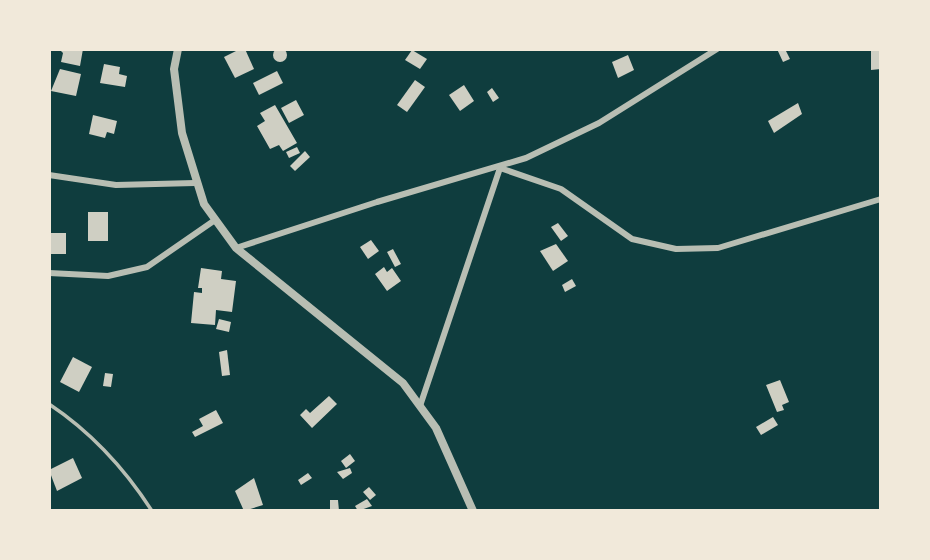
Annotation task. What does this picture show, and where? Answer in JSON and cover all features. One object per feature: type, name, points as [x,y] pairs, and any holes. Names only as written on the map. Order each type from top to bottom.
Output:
[{"type":"street","points":[[178,49],[174,69],[182,133],[195,183],[204,204],[236,248],[403,383],[436,428],[470,509]]},
{"type":"street","points":[[236,248],[377,202],[500,168],[599,123],[717,49]]},
{"type":"street","points":[[500,168],[561,189],[632,239],[676,249],[718,248],[881,199]]},
{"type":"street","points":[[420,406],[500,168]]},
{"type":"street","points":[[49,175],[116,185],[195,183]]},
{"type":"street","points":[[49,273],[108,276],[147,267],[215,220]]},
{"type":"lane","points":[[49,404],[94,440],[128,474],[152,511]]},
{"type":"building","points":[[280,48],[285,50],[285,60],[280,62],[275,60],[273,55],[275,50]]},
{"type":"building","points":[[59,49],[83,49],[80,66],[61,62],[63,53]]},
{"type":"building","points":[[245,49],[254,69],[235,78],[224,57]]},
{"type":"building","points":[[777,49],[785,49],[790,59],[783,62]]},
{"type":"building","points":[[871,49],[881,49],[881,69],[871,70]]},
{"type":"building","points":[[412,50],[427,59],[420,69],[405,60]]},
{"type":"building","points":[[628,55],[634,70],[618,78],[612,62]]},
{"type":"building","points":[[104,64],[120,67],[119,74],[127,76],[125,87],[100,83]]},
{"type":"building","points":[[60,69],[81,74],[76,96],[51,91]]},
{"type":"building","points":[[277,71],[283,83],[259,95],[253,83]]},
{"type":"building","points":[[415,80],[425,87],[407,112],[397,105]]},
{"type":"building","points":[[464,85],[474,101],[460,111],[449,95]]},
{"type":"building","points":[[492,88],[499,98],[493,102],[487,92]]},
{"type":"building","points":[[296,100],[304,115],[289,123],[281,108]]},
{"type":"building","points":[[798,103],[802,114],[774,133],[768,121]]},
{"type":"building","points":[[275,105],[297,143],[283,151],[279,145],[270,149],[257,126],[265,121],[260,113]]},
{"type":"building","points":[[93,115],[117,121],[114,134],[107,132],[105,138],[89,134]]},
{"type":"building","points":[[297,147],[300,153],[289,158],[286,152]]},
{"type":"building","points":[[305,151],[310,157],[295,171],[290,166]]},
{"type":"building","points":[[88,212],[108,212],[108,241],[88,241]]},
{"type":"building","points":[[558,223],[568,236],[561,241],[551,227]]},
{"type":"building","points":[[49,233],[66,233],[66,254],[49,254]]},
{"type":"building","points":[[371,240],[379,251],[368,259],[360,247]]},
{"type":"building","points":[[556,244],[568,261],[553,271],[540,251]]},
{"type":"building","points":[[393,249],[401,264],[395,267],[387,252]]},
{"type":"building","points":[[384,267],[387,272],[392,268],[401,281],[387,291],[375,274]]},
{"type":"building","points":[[201,268],[222,271],[221,279],[236,281],[232,312],[216,310],[215,325],[191,323],[194,292],[202,293],[202,288],[198,288]]},
{"type":"building","points":[[572,279],[576,286],[565,292],[562,285]]},
{"type":"building","points":[[219,319],[231,322],[229,332],[216,329]]},
{"type":"building","points":[[227,350],[230,375],[222,376],[219,352]]},
{"type":"building","points":[[73,357],[92,367],[79,392],[60,382]]},
{"type":"building","points":[[105,373],[113,374],[111,387],[103,386]]},
{"type":"building","points":[[780,380],[789,402],[782,405],[784,410],[777,412],[766,385]]},
{"type":"building","points":[[329,396],[337,404],[312,428],[300,415],[306,409],[310,413]]},
{"type":"building","points":[[216,410],[223,423],[195,437],[192,432],[203,426],[199,419]]},
{"type":"building","points":[[773,417],[778,425],[761,435],[756,427]]},
{"type":"building","points":[[350,454],[355,461],[346,468],[341,461]]},
{"type":"building","points":[[73,458],[82,478],[57,491],[49,470]]},
{"type":"building","points":[[350,468],[352,473],[343,479],[337,472]]},
{"type":"building","points":[[308,473],[312,478],[301,485],[298,480]]},
{"type":"building","points":[[254,478],[263,505],[244,511],[235,491]]},
{"type":"building","points":[[369,487],[376,495],[370,500],[363,492]]},
{"type":"building","points":[[367,499],[372,506],[358,511],[355,506]]},
{"type":"building","points":[[330,500],[338,500],[339,511],[330,511]]}]
